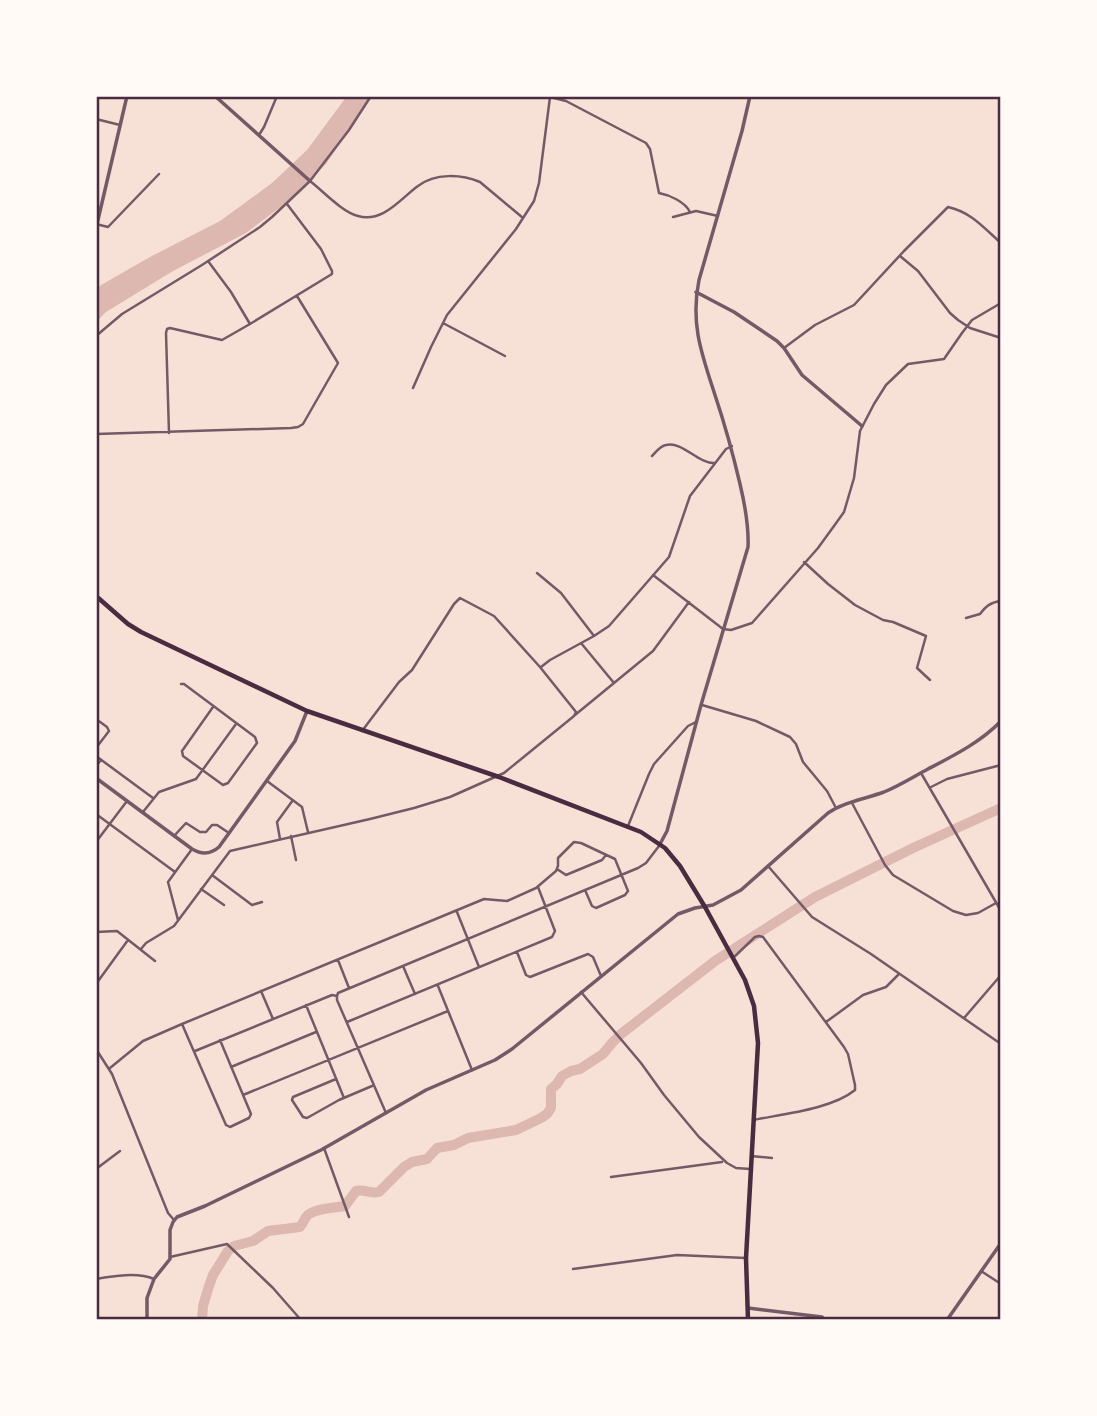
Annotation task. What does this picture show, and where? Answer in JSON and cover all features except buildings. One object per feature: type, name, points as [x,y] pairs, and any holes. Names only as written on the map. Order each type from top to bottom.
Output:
[{"type":"main road","points":[[96,596],[141,632],[307,711],[499,777],[628,827],[660,844],[676,860],[733,958],[752,996],[756,1015],[758,1043],[746,1258],[748,1320]]},
{"type":"street","points":[[127,96],[97,224],[108,227],[159,174]]},
{"type":"street","points":[[215,96],[347,211],[358,216],[376,216],[389,210],[418,186],[434,178],[449,176],[471,178],[480,182],[523,218]]},
{"type":"street","points":[[259,135],[277,96]]},
{"type":"street","points":[[96,336],[122,314],[260,227],[287,204],[349,130],[371,96]]},
{"type":"street","points":[[337,996],[341,991],[645,864],[667,831],[748,547],[747,513],[732,446],[698,339],[696,292],[750,96]]},
{"type":"street","points":[[413,388],[443,323],[529,211],[538,191],[550,97],[573,105],[646,143],[650,149],[659,193],[686,206],[690,212]]},
{"type":"street","points":[[96,119],[121,125]]},
{"type":"street","points":[[169,433],[167,329],[222,340],[332,272],[321,249],[287,204]]},
{"type":"street","points":[[784,348],[815,325],[854,305],[948,207],[978,220],[1001,243]]},
{"type":"street","points":[[673,217],[699,211],[718,216]]},
{"type":"street","points":[[900,256],[918,271],[950,313],[967,327],[1001,338]]},
{"type":"street","points":[[208,261],[250,324]]},
{"type":"street","points":[[696,292],[765,332],[784,348],[802,375],[862,426]]},
{"type":"street","points":[[96,434],[291,428],[303,424],[338,363],[296,295]]},
{"type":"street","points":[[653,575],[723,629],[731,630],[752,623],[818,548],[844,512],[856,472],[858,437],[880,393],[895,375],[910,363],[944,359],[972,320],[1001,303]]},
{"type":"street","points":[[443,323],[505,356]]},
{"type":"street","points":[[652,456],[663,446],[671,445],[706,463],[715,463]]},
{"type":"street","points":[[540,667],[594,636],[614,621],[669,557],[690,496],[727,448],[732,446]]},
{"type":"street","points":[[804,562],[855,604],[883,620],[926,636],[917,668],[930,680]]},
{"type":"street","points":[[537,573],[561,593],[594,636]]},
{"type":"street","points":[[362,731],[399,682],[412,670],[460,598],[494,616],[540,667],[574,710],[575,715]]},
{"type":"street","points":[[966,618],[981,614],[989,604],[1001,601]]},
{"type":"street","points":[[141,949],[174,926],[230,851],[414,808],[499,777],[653,651],[689,602]]},
{"type":"street","points":[[581,643],[614,683]]},
{"type":"street","points":[[181,684],[184,684],[256,737],[257,743],[228,783],[223,785],[183,756],[182,750],[214,707]]},
{"type":"street","points":[[701,705],[756,721],[790,737],[803,762],[827,791],[836,808]]},
{"type":"street","points":[[96,778],[192,849],[201,853],[213,851],[218,848],[295,741],[307,711]]},
{"type":"street","points":[[96,719],[109,731],[96,748]]},
{"type":"street","points":[[628,827],[654,764],[688,726],[696,722]]},
{"type":"street","points":[[147,1320],[147,1298],[154,1279],[170,1257],[170,1230],[174,1220],[324,1148],[426,1090],[495,1060],[678,914],[716,904],[741,890],[825,814],[888,790],[921,773],[967,747],[1001,722]]},
{"type":"street","points":[[143,812],[159,792],[195,780],[237,723]]},
{"type":"street","points":[[96,756],[153,798]]},
{"type":"street","points":[[96,766],[101,760]]},
{"type":"street","points":[[930,788],[947,779],[1001,765]]},
{"type":"street","points":[[921,773],[1001,911]]},
{"type":"street","points":[[267,781],[302,808],[308,832]]},
{"type":"street","points":[[280,839],[277,822],[293,800]]},
{"type":"street","points":[[96,842],[127,801]]},
{"type":"street","points":[[852,803],[893,875],[963,915],[978,914],[996,903]]},
{"type":"street","points":[[96,814],[175,872]]},
{"type":"street","points":[[174,836],[186,823],[201,832],[206,832],[212,825],[216,825],[229,833]]},
{"type":"street","points":[[290,836],[296,860]]},
{"type":"street","points":[[110,1068],[146,1039],[486,898],[507,901],[538,887],[557,869],[558,858],[574,842],[615,859],[628,891],[598,908],[592,906],[585,890]]},
{"type":"street","points":[[178,920],[168,884],[192,849]]},
{"type":"street","points":[[557,869],[566,875],[602,860],[606,855]]},
{"type":"street","points":[[768,866],[811,915],[1001,1044]]},
{"type":"street","points":[[212,875],[252,905],[262,902]]},
{"type":"street","points":[[346,1022],[554,935],[538,887]]},
{"type":"street","points":[[201,889],[224,905]]},
{"type":"street","points":[[456,910],[479,967]]},
{"type":"street","points":[[96,932],[114,930],[155,961]]},
{"type":"street","points":[[733,958],[755,937],[761,936],[847,1052],[855,1085],[855,1090],[848,1096],[828,1104],[753,1120]]},
{"type":"street","points":[[96,984],[128,940]]},
{"type":"street","points":[[517,952],[526,975],[530,977],[588,954],[593,957],[601,976]]},
{"type":"street","points":[[338,960],[349,988]]},
{"type":"street","points":[[403,966],[415,994]]},
{"type":"street","points":[[826,1022],[863,995],[886,987],[899,974]]},
{"type":"street","points":[[964,1018],[1001,975]]},
{"type":"street","points":[[437,985],[472,1070]]},
{"type":"street","points":[[261,991],[272,1019]]},
{"type":"street","points":[[581,992],[699,1137],[724,1161],[734,1167],[750,1169]]},
{"type":"street","points":[[195,1051],[306,1005],[332,995],[337,996]]},
{"type":"street","points":[[337,996],[386,1113]]},
{"type":"street","points":[[306,1005],[344,1098]]},
{"type":"street","points":[[243,1095],[448,1011]]},
{"type":"street","points":[[182,1024],[226,1125],[230,1127],[249,1118],[251,1114],[220,1040]]},
{"type":"street","points":[[231,1067],[317,1032]]},
{"type":"street","points":[[96,1049],[110,1068],[168,1213],[174,1220]]},
{"type":"street","points":[[336,1079],[294,1096],[292,1100],[305,1118],[373,1086]]},
{"type":"street","points":[[324,1148],[349,1217]]},
{"type":"street","points":[[96,1168],[120,1152]]},
{"type":"street","points":[[751,1156],[772,1158]]},
{"type":"street","points":[[611,1177],[724,1161]]},
{"type":"street","points":[[947,1320],[1001,1243]]},
{"type":"street","points":[[170,1257],[228,1244],[300,1320]]},
{"type":"street","points":[[573,1269],[677,1255],[746,1258]]},
{"type":"street","points":[[981,1271],[1001,1284]]},
{"type":"street","points":[[96,1279],[134,1276],[154,1279]]},
{"type":"street","points":[[748,1308],[822,1317],[825,1320]]},
{"type":"shaded area","points":[[347,96],[371,96],[326,164],[287,202],[246,233],[173,271],[106,312],[96,322],[96,290],[101,285],[220,221],[272,183],[307,150]]},
{"type":"waterway","points":[[202,1320],[203,1306],[213,1275],[234,1246],[253,1241],[268,1231],[300,1227],[313,1212],[345,1206],[356,1191],[379,1192],[404,1167],[427,1159],[437,1148],[454,1145],[468,1138],[516,1130],[541,1118],[551,1108],[551,1089],[562,1076],[580,1069],[603,1054],[621,1034],[715,961],[815,897],[1001,808]]}]
